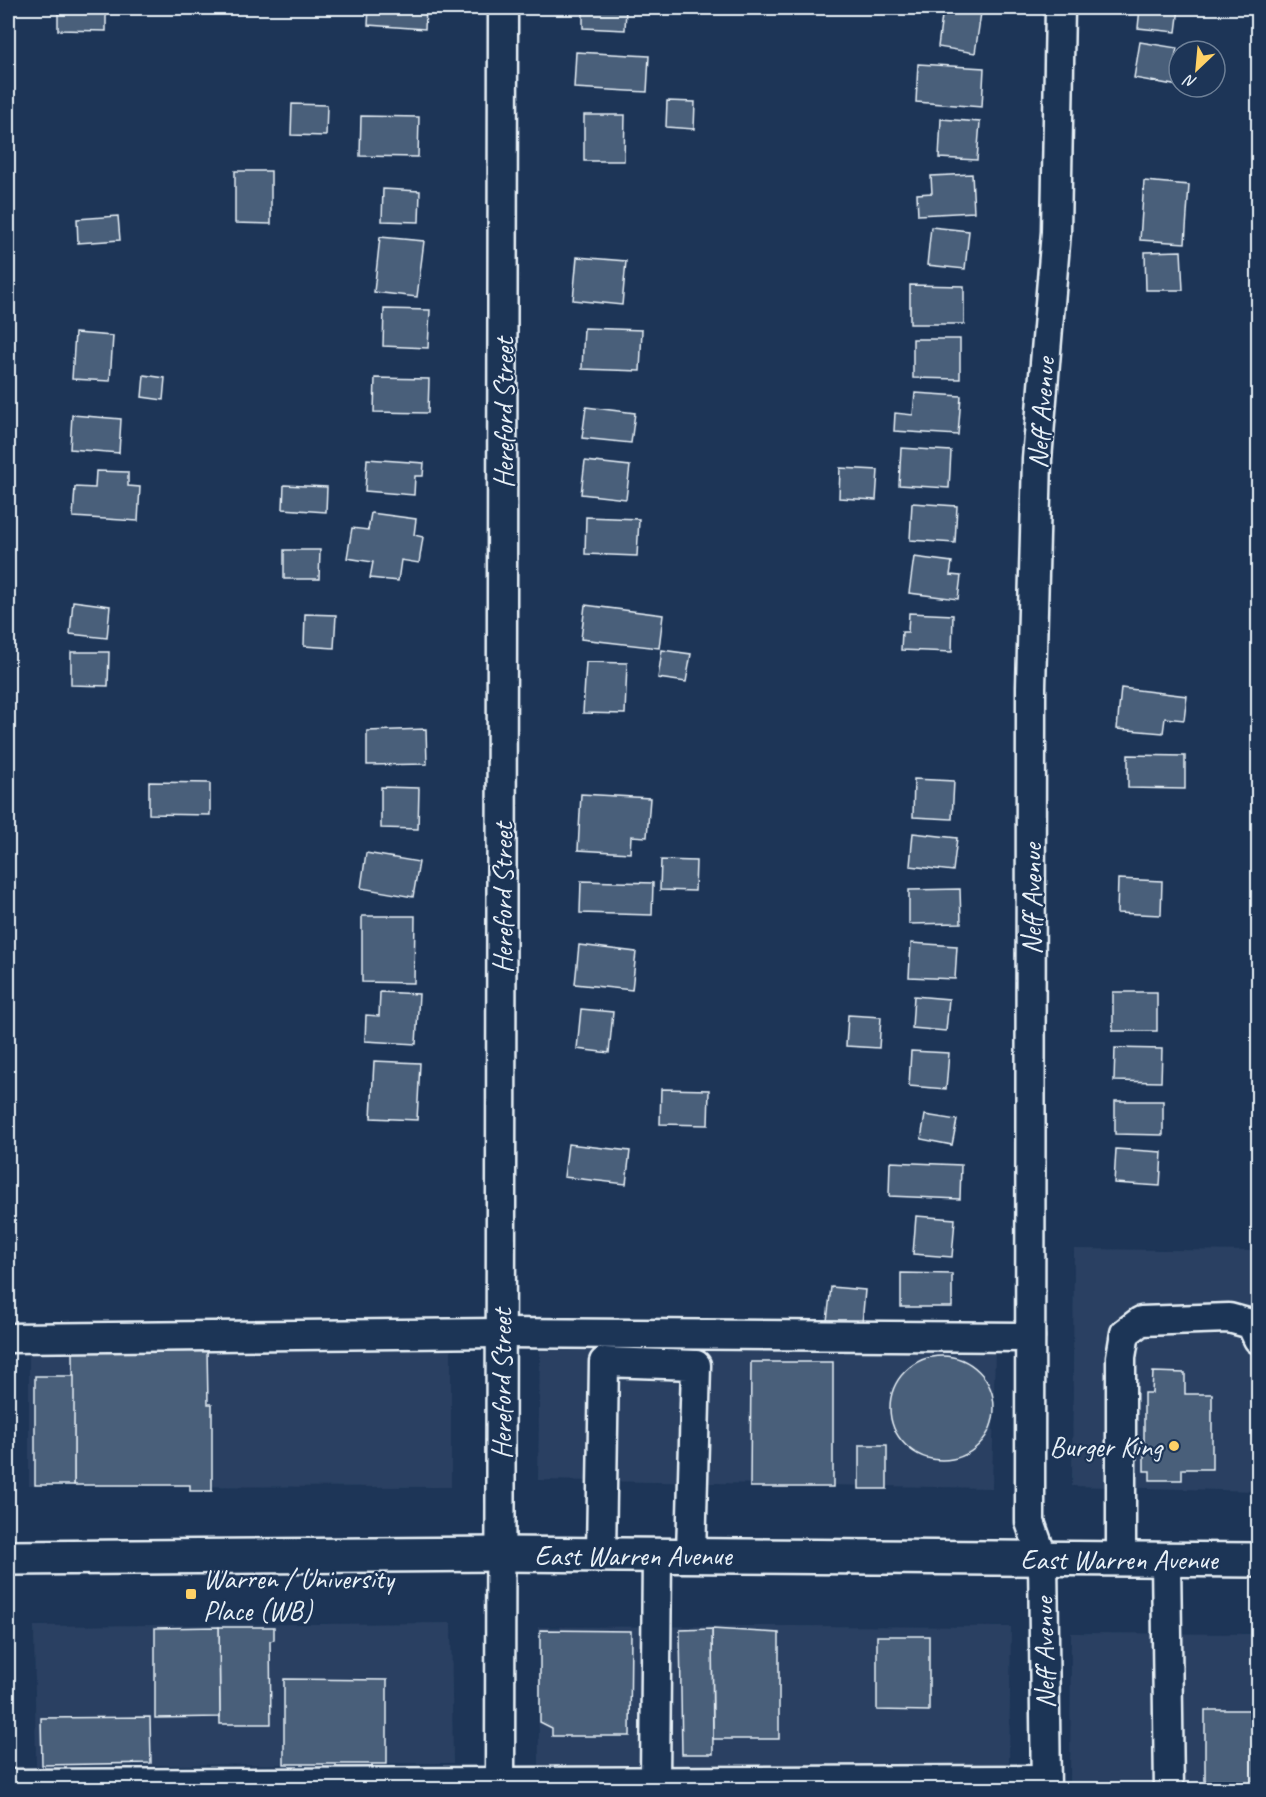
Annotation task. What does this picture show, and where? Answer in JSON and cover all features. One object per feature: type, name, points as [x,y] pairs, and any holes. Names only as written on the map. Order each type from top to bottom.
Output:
[{"type":"main road","name":"East Warren Avenue","points":[[8,1558],[500,1554],[1258,1560]]},
{"type":"street","name":"Hereford Street","points":[[500,1786],[503,8]]},
{"type":"street","name":"Neff Avenue","points":[[1046,1785],[1043,1559],[1030,1522],[1031,687],[1037,459],[1056,232],[1060,8]]},
{"type":"street","points":[[1121,1558],[1121,1358],[1125,1334],[1141,1321],[1229,1318],[1251,1324],[1258,1339]]},
{"type":"street","points":[[8,1338],[501,1333],[1030,1337]]},
{"type":"street","points":[[601,1555],[604,1362],[696,1365],[691,1556]]},
{"type":"street","points":[[656,1781],[657,1555]]},
{"type":"street","points":[[1166,1559],[1168,1790]]},
{"type":"street","points":[[8,1784],[500,1786],[656,1781],[1046,1785]]},
{"type":"shaded area","points":[[1074,1249],[1258,1251],[1258,1491],[1072,1486]]},
{"type":"shaded area","points":[[451,1341],[451,1487],[29,1486],[29,1345]]},
{"type":"shaded area","points":[[540,1345],[995,1346],[992,1488],[538,1480]]},
{"type":"shaded area","points":[[451,1623],[453,1763],[36,1766],[34,1626]]},
{"type":"shaded area","points":[[538,1627],[1011,1627],[1009,1764],[539,1768]]},
{"type":"shaded area","points":[[1071,1633],[1258,1634],[1258,1789],[1070,1790]]},
{"type":"building","points":[[58,8],[106,8],[106,31],[58,30]]},
{"type":"building","points":[[369,8],[426,8],[425,29],[368,25]]},
{"type":"building","points":[[583,8],[626,8],[625,30],[583,28]]},
{"type":"building","points":[[943,8],[981,13],[975,53],[938,47]]},
{"type":"building","points":[[1140,8],[1179,8],[1176,32],[1138,28]]},
{"type":"building","points":[[1140,42],[1167,46],[1167,84],[1134,78]]},
{"type":"building","points":[[576,52],[649,56],[647,92],[574,88]]},
{"type":"building","points":[[918,64],[984,68],[982,107],[916,102]]},
{"type":"building","points":[[667,101],[695,102],[694,129],[666,127]]},
{"type":"building","points":[[292,104],[327,105],[326,136],[291,135]]},
{"type":"building","points":[[584,115],[625,115],[624,161],[584,161]]},
{"type":"building","points":[[361,116],[419,117],[418,157],[360,156]]},
{"type":"building","points":[[941,119],[980,122],[977,160],[939,158]]},
{"type":"building","points":[[235,171],[271,171],[271,224],[235,223]]},
{"type":"building","points":[[972,174],[974,212],[918,215],[917,194],[932,193],[931,176]]},
{"type":"building","points":[[1144,181],[1189,185],[1185,243],[1140,240]]},
{"type":"building","points":[[383,189],[420,191],[419,222],[382,221]]},
{"type":"building","points":[[118,216],[120,240],[78,243],[77,219]]},
{"type":"building","points":[[931,227],[969,231],[965,269],[927,265]]},
{"type":"building","points":[[380,237],[424,241],[417,297],[374,292]]},
{"type":"building","points":[[1181,251],[1183,290],[1146,290],[1145,252]]},
{"type":"building","points":[[577,257],[626,261],[622,305],[573,300]]},
{"type":"building","points":[[910,285],[964,286],[964,324],[910,324]]},
{"type":"building","points":[[384,309],[430,310],[428,348],[383,346]]},
{"type":"building","points":[[584,328],[642,330],[640,371],[582,369]]},
{"type":"building","points":[[75,333],[113,336],[110,381],[72,379]]},
{"type":"building","points":[[913,339],[960,339],[960,379],[913,378]]},
{"type":"building","points":[[144,375],[165,378],[163,400],[142,397]]},
{"type":"building","points":[[375,378],[429,379],[428,413],[374,412]]},
{"type":"building","points":[[915,393],[961,396],[958,435],[894,431],[895,413],[913,415]]},
{"type":"building","points":[[586,407],[635,413],[631,443],[582,438]]},
{"type":"building","points":[[72,415],[121,419],[119,453],[70,449]]},
{"type":"building","points":[[901,448],[951,451],[949,488],[899,485]]},
{"type":"building","points":[[367,459],[424,463],[423,476],[415,476],[414,495],[365,491]]},
{"type":"building","points":[[585,461],[630,466],[626,499],[581,494]]},
{"type":"building","points":[[840,468],[878,470],[876,500],[839,498]]},
{"type":"building","points":[[96,471],[128,472],[128,486],[140,487],[138,521],[73,517],[75,487],[95,488]]},
{"type":"building","points":[[284,485],[327,487],[326,512],[283,509]]},
{"type":"building","points":[[912,503],[957,506],[955,543],[910,540]]},
{"type":"building","points":[[371,513],[416,519],[414,535],[423,537],[419,563],[401,560],[398,581],[370,578],[373,562],[347,558],[352,528],[368,530]]},
{"type":"building","points":[[586,517],[639,519],[637,556],[585,554]]},
{"type":"building","points":[[284,550],[320,550],[319,579],[284,579]]},
{"type":"building","points":[[914,557],[952,562],[950,575],[961,576],[958,599],[909,593]]},
{"type":"building","points":[[73,601],[110,606],[107,638],[70,634]]},
{"type":"building","points":[[585,605],[663,615],[659,648],[581,639]]},
{"type":"building","points":[[909,613],[953,615],[952,652],[901,650],[902,632],[908,632]]},
{"type":"building","points":[[305,614],[336,615],[334,648],[304,646]]},
{"type":"building","points":[[662,650],[691,654],[686,682],[658,678]]},
{"type":"building","points":[[71,652],[109,652],[108,686],[71,685]]},
{"type":"building","points":[[586,662],[627,663],[625,714],[583,713]]},
{"type":"building","points":[[1121,688],[1187,696],[1184,720],[1165,718],[1163,733],[1117,729]]},
{"type":"building","points":[[426,729],[427,764],[367,765],[367,731]]},
{"type":"building","points":[[1128,755],[1185,756],[1185,789],[1128,788]]},
{"type":"building","points":[[914,779],[954,781],[952,819],[913,817]]},
{"type":"building","points":[[149,782],[210,783],[210,815],[149,814]]},
{"type":"building","points":[[381,787],[419,788],[418,829],[381,828]]},
{"type":"building","points":[[581,794],[650,798],[647,837],[631,836],[630,853],[578,850]]},
{"type":"building","points":[[913,833],[957,838],[953,871],[910,866]]},
{"type":"building","points":[[366,853],[419,862],[413,897],[361,888]]},
{"type":"building","points":[[661,860],[696,861],[695,891],[660,890]]},
{"type":"building","points":[[1118,879],[1162,881],[1161,915],[1117,913]]},
{"type":"building","points":[[581,881],[653,883],[652,915],[580,913]]},
{"type":"building","points":[[960,889],[961,923],[909,924],[909,890]]},
{"type":"building","points":[[362,916],[415,916],[414,983],[362,982]]},
{"type":"building","points":[[911,943],[957,946],[955,979],[909,977]]},
{"type":"building","points":[[579,945],[636,952],[632,990],[575,984]]},
{"type":"building","points":[[380,992],[419,994],[416,1044],[365,1041],[366,1015],[379,1016]]},
{"type":"building","points":[[1113,992],[1157,992],[1157,1031],[1113,1031]]},
{"type":"building","points":[[914,996],[949,999],[946,1031],[912,1028]]},
{"type":"building","points":[[581,1009],[613,1012],[609,1053],[577,1049]]},
{"type":"building","points":[[848,1015],[881,1017],[879,1048],[846,1046]]},
{"type":"building","points":[[1115,1048],[1162,1049],[1161,1082],[1114,1081]]},
{"type":"building","points":[[911,1051],[949,1053],[946,1089],[909,1086]]},
{"type":"building","points":[[374,1061],[420,1063],[417,1120],[371,1118]]},
{"type":"building","points":[[661,1089],[709,1090],[708,1125],[660,1124]]},
{"type":"building","points":[[1115,1101],[1163,1101],[1163,1135],[1115,1134]]},
{"type":"building","points":[[925,1115],[957,1120],[952,1145],[921,1139]]},
{"type":"building","points":[[568,1144],[630,1151],[626,1184],[564,1177]]},
{"type":"building","points":[[1116,1149],[1162,1152],[1160,1186],[1114,1183]]},
{"type":"building","points":[[890,1162],[961,1165],[960,1199],[889,1196]]},
{"type":"building","points":[[916,1216],[955,1219],[952,1257],[913,1254]]},
{"type":"building","points":[[901,1273],[952,1274],[952,1307],[901,1307]]},
{"type":"building","points":[[831,1287],[865,1290],[862,1324],[827,1321]]},
{"type":"building","points":[[207,1348],[208,1404],[212,1404],[212,1491],[190,1491],[190,1485],[74,1485],[73,1349]]},
{"type":"building","points":[[942,1356],[962,1360],[979,1371],[990,1388],[994,1408],[990,1428],[979,1445],[962,1456],[942,1460],[922,1456],[905,1445],[894,1428],[890,1408],[894,1388],[905,1371],[922,1360]]},
{"type":"building","points":[[751,1362],[833,1362],[833,1487],[750,1487]]},
{"type":"building","points":[[1153,1372],[1185,1373],[1185,1394],[1212,1394],[1212,1469],[1182,1469],[1182,1480],[1150,1480],[1150,1471],[1144,1471],[1144,1393],[1152,1393]]},
{"type":"building","points":[[35,1376],[74,1376],[74,1485],[35,1485]]},
{"type":"building","points":[[859,1445],[887,1445],[887,1489],[859,1489]]},
{"type":"building","points":[[219,1627],[274,1627],[274,1640],[270,1641],[271,1724],[220,1724]]},
{"type":"building","points":[[219,1627],[220,1717],[155,1718],[155,1628]]},
{"type":"building","points":[[712,1629],[779,1633],[779,1739],[713,1739]]},
{"type":"building","points":[[712,1629],[713,1754],[682,1754],[680,1630]]},
{"type":"building","points":[[540,1630],[631,1631],[630,1736],[552,1736],[552,1728],[540,1722]]},
{"type":"building","points":[[877,1636],[929,1636],[929,1711],[877,1710]]},
{"type":"building","points":[[284,1679],[387,1680],[387,1764],[284,1764]]},
{"type":"building","points":[[1205,1710],[1258,1710],[1258,1790],[1205,1790]]},
{"type":"building","points":[[150,1717],[151,1763],[42,1765],[41,1718]]},
{"type":"place","name":"Burger King","points":[[1174,1446]]},
{"type":"place","name":"Warren / University Place (WB)","points":[[191,1594]]}]
